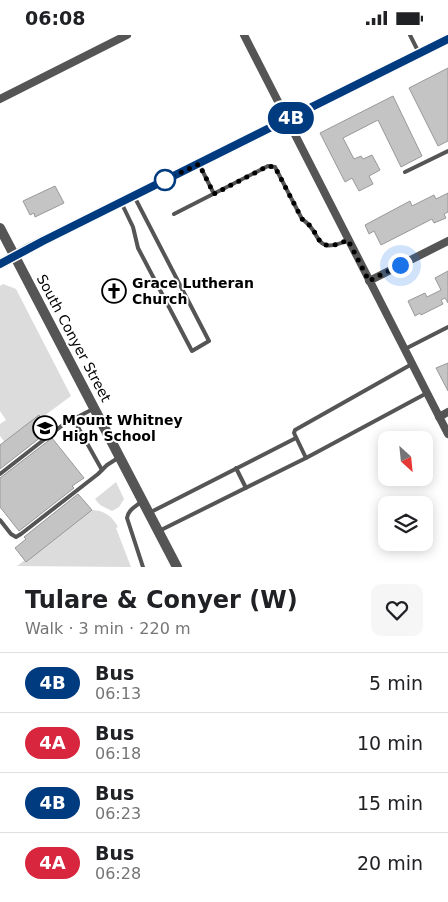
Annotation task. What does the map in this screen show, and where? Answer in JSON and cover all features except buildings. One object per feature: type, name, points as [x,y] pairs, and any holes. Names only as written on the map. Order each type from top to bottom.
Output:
[{"type":"street","points":[[0,99],[127,35]]},
{"type":"street","points":[[244,35],[448,434]]},
{"type":"street","points":[[0,264],[134,195],[448,39]]},
{"type":"street","name":"South Conyer Street","points":[[0,228],[177,567]]},
{"type":"street","points":[[369,281],[448,241]]},
{"type":"street","points":[[439,417],[448,412]]},
{"type":"lane","points":[[410,35],[419,53]]},
{"type":"lane","points":[[405,172],[448,151]]},
{"type":"lane","points":[[199,164],[214,194]]},
{"type":"lane","points":[[174,214],[268,166],[275,167],[302,219],[308,223],[321,243],[335,246],[348,240]]},
{"type":"lane","points":[[121,203],[133,227],[138,248],[192,351],[209,341],[134,195]]},
{"type":"lane","points":[[405,349],[448,327]]},
{"type":"lane","points":[[306,458],[294,433],[302,425],[412,364]]},
{"type":"lane","points":[[158,531],[306,458],[427,393]]},
{"type":"lane","points":[[0,474],[64,424],[95,408]]},
{"type":"lane","points":[[74,420],[102,470]]},
{"type":"lane","points":[[149,513],[296,438]]},
{"type":"lane","points":[[0,520],[11,535],[16,537],[106,465],[121,457]]},
{"type":"lane","points":[[236,468],[246,488]]},
{"type":"lane","points":[[143,501],[131,509],[127,518],[143,567]]},
{"type":"shaded area","points":[[3,284],[16,289],[71,396],[6,444],[0,436],[0,424],[6,420],[0,411],[0,286]]},
{"type":"shaded area","points":[[116,482],[124,499],[119,507],[112,511],[100,505],[95,499]]},
{"type":"shaded area","points":[[91,510],[104,512],[116,523],[118,527],[116,528],[131,567],[17,566]]},
{"type":"bus line","name":"4B","points":[[0,264],[448,39]]},
{"type":"place","name":"Grace Lutheran Church","points":[[114,291]]},
{"type":"place","name":"Mount Whitney High School","points":[[45,428]]},
{"type":"route","points":[[165,180],[199,164],[214,194],[268,166],[275,167],[302,219],[308,223],[317,239],[328,246],[335,246],[348,240],[369,281],[400,265]]}]
